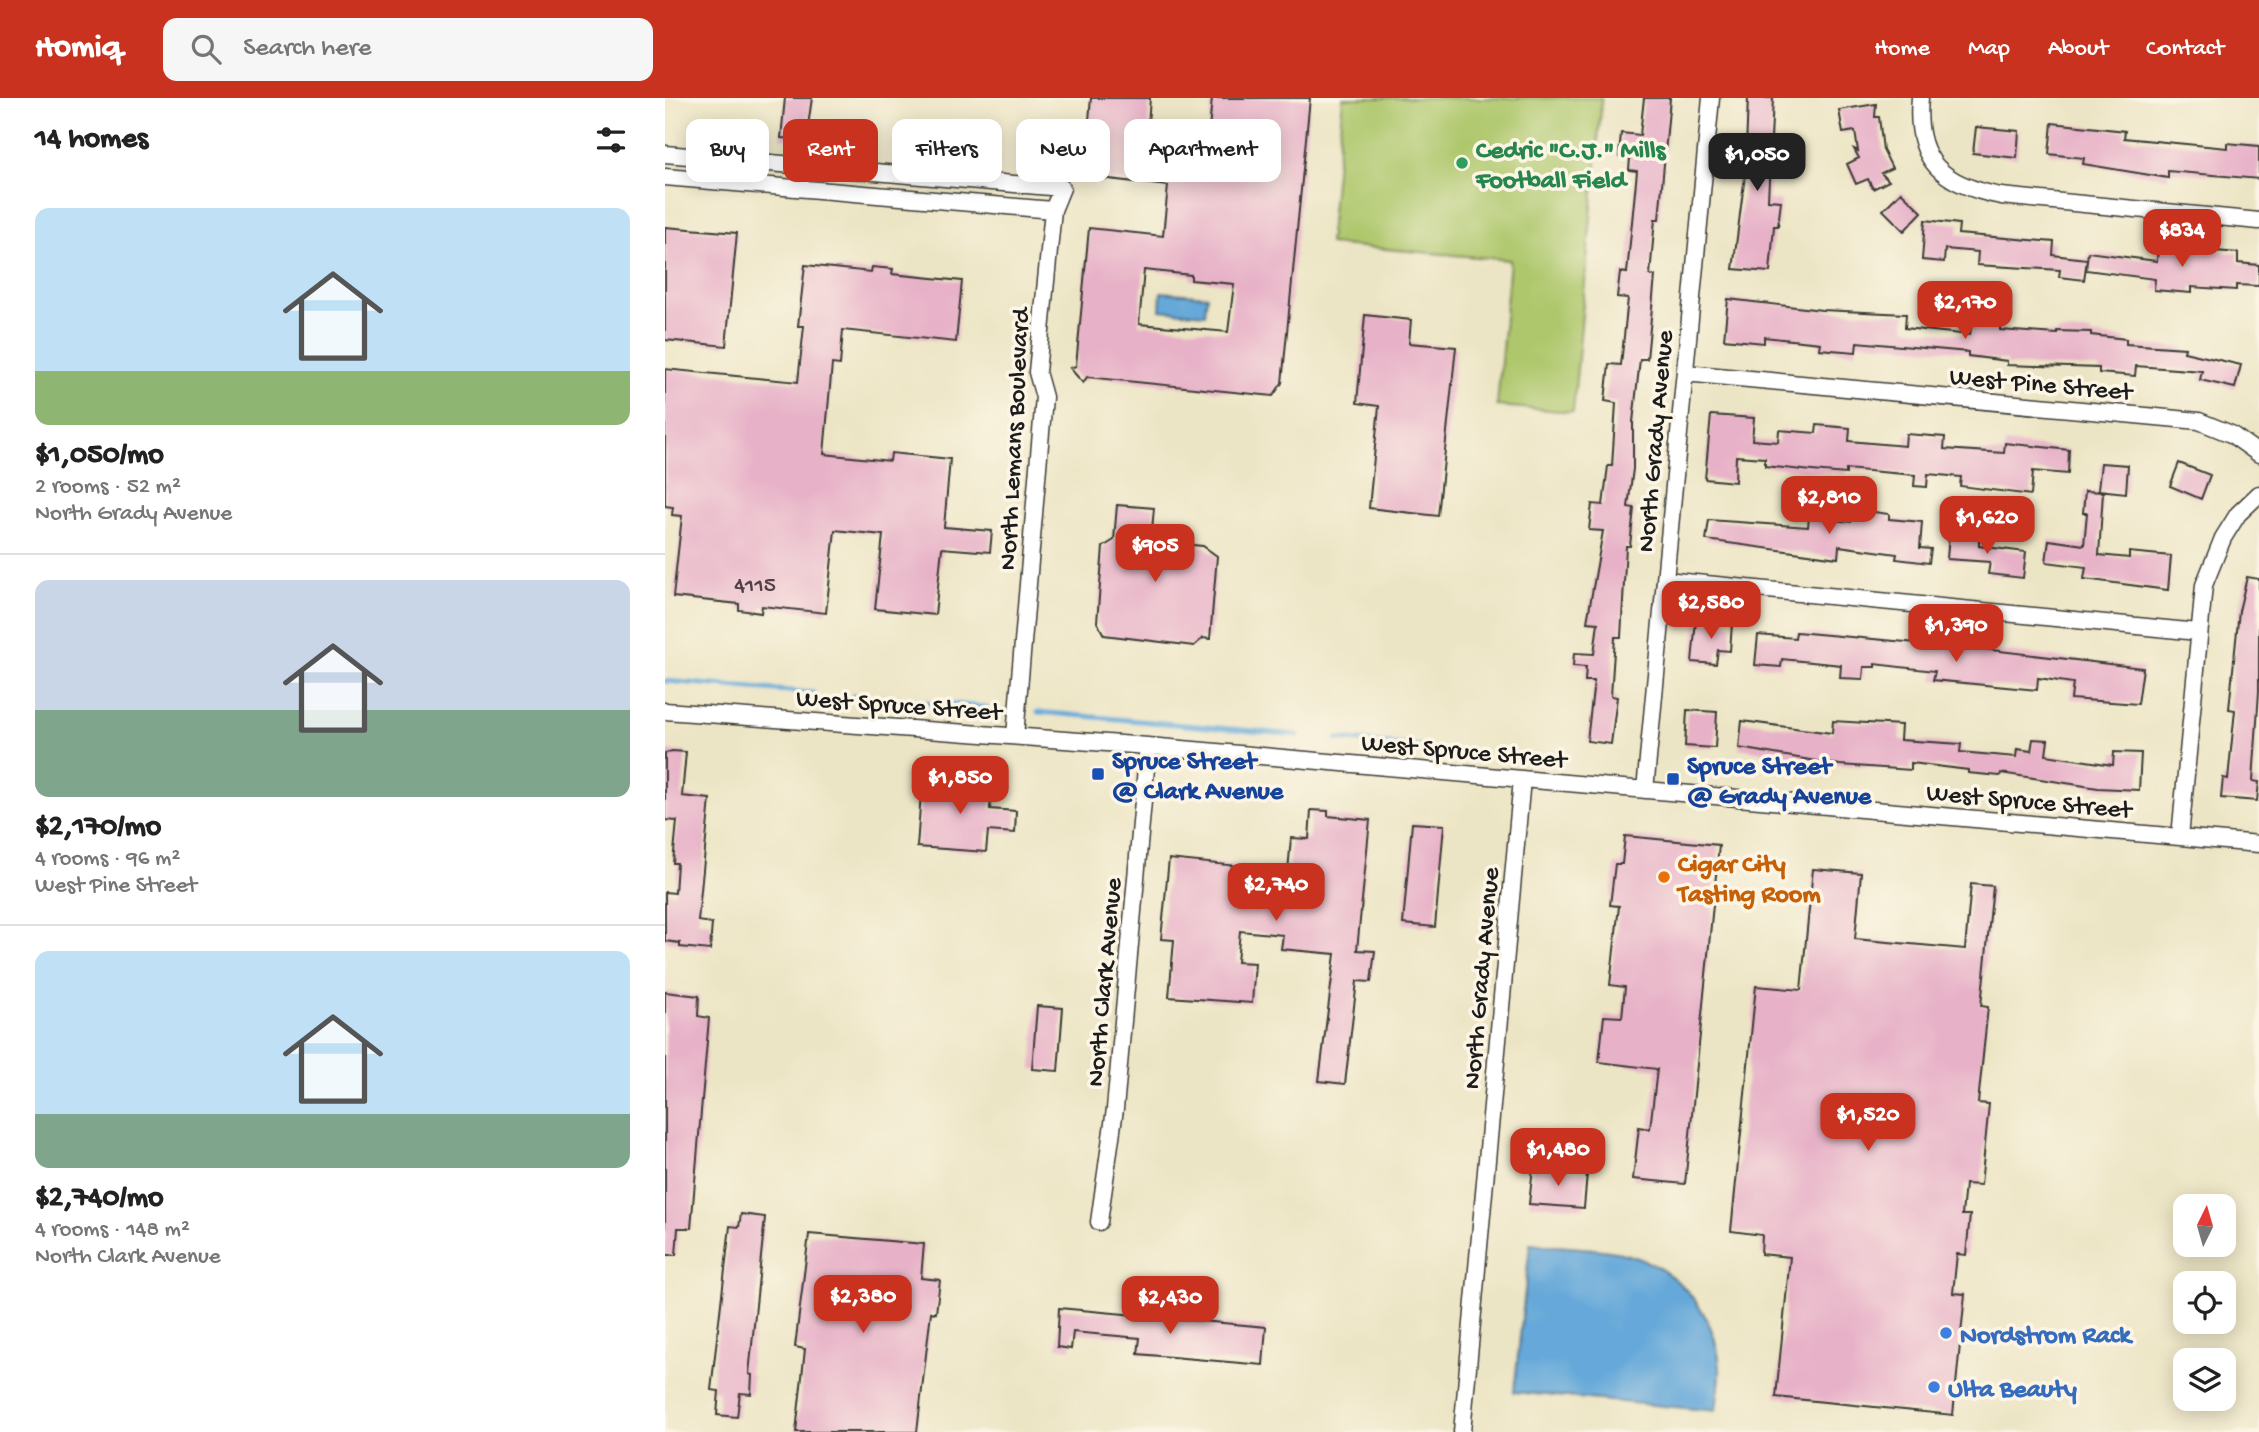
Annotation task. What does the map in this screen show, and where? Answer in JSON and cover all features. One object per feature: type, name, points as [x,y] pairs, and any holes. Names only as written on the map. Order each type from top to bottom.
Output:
[{"type":"street","name":"North Grady Avenue","points":[[1645,790],[1711,98]]},
{"type":"street","points":[[1920,98],[1921,134],[1926,153],[1949,180],[1972,191],[2001,197],[2259,221]]},
{"type":"street","points":[[665,154],[686,156]]},
{"type":"street","points":[[769,163],[892,174]]},
{"type":"street","points":[[665,177],[686,179]]},
{"type":"street","points":[[722,182],[1053,210]]},
{"type":"street","points":[[924,199],[926,182]]},
{"type":"street","name":"North Lemans Boulevard","points":[[988,182],[1062,188],[1053,210],[1037,372],[1044,397],[1016,736]]},
{"type":"street","name":"West Pine Street","points":[[1685,373],[2199,421],[2231,434],[2259,454]]},
{"type":"street","points":[[2180,837],[2204,584],[2212,561],[2238,514],[2259,494]]},
{"type":"street","points":[[1665,580],[2198,632]]},
{"type":"street","name":"West Spruce Street","points":[[665,710],[1148,746],[2259,844]]},
{"type":"street","name":"North Clark Avenue","points":[[1099,1222],[1115,1110],[1148,746]]},
{"type":"street","name":"North Grady Avenue","points":[[1462,1432],[1522,779]]},
{"type":"green space","points":[[1343,98],[1602,98],[1573,412],[1497,406],[1510,260],[1329,244]]},
{"type":"water","points":[[1161,292],[1207,296],[1205,314],[1160,310]]},
{"type":"water","points":[[1530,1244],[1616,1252],[1637,1257],[1673,1278],[1700,1308],[1717,1347],[1720,1373],[1716,1411],[1514,1392]]},
{"type":"building","points":[[785,98],[812,98],[809,119],[783,119],[781,138]]},
{"type":"building","points":[[1091,98],[1150,98],[1148,119],[1124,119],[1124,181],[1110,179],[1110,119],[1089,119]]},
{"type":"building","points":[[1212,98],[1310,98],[1282,383],[1273,396],[1087,377],[1083,383],[1070,368],[1076,366],[1089,228],[1163,236],[1168,186],[1134,182],[1281,182],[1281,119],[1210,119]],"holes":[[[1144,270],[1191,275],[1191,280],[1234,284],[1228,332],[1139,324]]]},
{"type":"building","points":[[1644,98],[1670,98],[1659,219],[1655,219],[1650,275],[1655,276],[1647,359],[1640,359],[1633,422],[1633,469],[1628,507],[1634,508],[1630,546],[1626,546],[1621,637],[1615,637],[1611,696],[1617,697],[1611,744],[1587,741],[1594,681],[1585,681],[1586,667],[1573,666],[1574,653],[1594,654],[1598,623],[1587,622],[1603,531],[1589,530],[1592,504],[1603,505],[1608,466],[1612,466],[1616,403],[1605,401],[1609,364],[1621,365],[1628,298],[1617,297],[1620,272],[1627,273],[1637,171],[1629,170],[1630,158],[1619,157],[1621,133],[1640,135]]},
{"type":"building","points":[[1748,98],[1773,98],[1768,200],[1781,201],[1778,226],[1774,226],[1770,272],[1733,269],[1745,175]]},
{"type":"building","points":[[1876,104],[1875,117],[1879,117],[1883,150],[1892,168],[1881,173],[1889,181],[1873,189],[1868,179],[1856,184],[1847,164],[1859,158],[1854,149],[1858,151],[1855,131],[1843,133],[1839,110]]},
{"type":"building","points":[[2052,123],[2125,131],[2124,138],[2227,148],[2227,143],[2259,146],[2259,179],[2168,171],[2168,178],[2083,164],[2084,158],[2049,154]]},
{"type":"building","points":[[1976,127],[2019,131],[2017,158],[1973,153]]},
{"type":"building","points":[[1901,192],[1922,212],[1904,231],[1883,210]]},
{"type":"building","points":[[1925,220],[1959,224],[1958,234],[2054,242],[2053,255],[2087,259],[2084,280],[2059,277],[2060,270],[1977,265],[1978,252],[1945,249],[1944,262],[1922,260]]},
{"type":"building","points":[[665,227],[737,233],[726,346],[665,340]]},
{"type":"building","points":[[2158,246],[2238,253],[2238,263],[2259,265],[2259,286],[2236,285],[2236,290],[2191,287],[2191,293],[2154,290],[2155,279],[2086,270],[2088,252],[2157,261]]},
{"type":"building","points":[[805,265],[871,272],[872,267],[893,269],[892,274],[962,281],[956,342],[843,330],[840,365],[832,364],[824,454],[890,461],[891,453],[950,459],[944,527],[992,531],[990,552],[942,548],[935,615],[875,609],[883,535],[835,530],[826,613],[762,606],[761,613],[739,610],[739,604],[673,597],[682,516],[672,515],[673,507],[665,506],[665,369],[798,382],[804,326],[798,326]]},
{"type":"building","points":[[1728,299],[1822,310],[1906,314],[1905,328],[1970,335],[1972,322],[2000,326],[2000,330],[2057,334],[2057,331],[2091,332],[2091,335],[2126,339],[2126,344],[2185,348],[2184,352],[2241,365],[2235,388],[2200,380],[2202,371],[2136,366],[2135,376],[2099,373],[2099,368],[2007,365],[2007,361],[1968,356],[1968,352],[1857,342],[1856,352],[1819,349],[1820,343],[1764,337],[1764,343],[1724,339]]},
{"type":"building","points":[[1365,315],[1411,320],[1409,343],[1456,347],[1438,516],[1369,508],[1379,406],[1357,403]]},
{"type":"building","points":[[1711,415],[1754,418],[1752,440],[1778,442],[1779,430],[1816,433],[1817,425],[1850,428],[1849,441],[1905,446],[1906,434],[1945,437],[1944,449],[2004,453],[2005,443],[2069,450],[2068,474],[2033,471],[2031,495],[1960,486],[1961,477],[1928,474],[1927,487],[1914,486],[1915,475],[1846,469],[1846,474],[1812,471],[1765,466],[1765,458],[1736,456],[1735,482],[1705,479]]},
{"type":"building","points":[[2101,463],[2128,465],[2126,493],[2098,490]]},
{"type":"building","points":[[2179,463],[2210,475],[2201,499],[2170,486]]},
{"type":"building","points":[[2085,491],[2103,492],[2099,555],[2129,558],[2129,552],[2171,556],[2168,590],[2084,579],[2086,567],[2046,562],[2049,540],[2084,545],[2087,513],[2083,513]]},
{"type":"building","points":[[1117,505],[1154,508],[1152,530],[1173,531],[1172,543],[1203,546],[1217,556],[1210,639],[1203,638],[1194,646],[1104,635],[1097,622],[1103,547],[1114,540]]},
{"type":"building","points":[[1852,509],[1889,514],[1889,519],[1922,522],[1920,548],[1931,549],[1929,563],[1896,559],[1897,554],[1839,546],[1838,558],[1706,540],[1709,520],[1808,527],[1809,517],[1851,522]]},
{"type":"building","points":[[1949,534],[1979,536],[1979,546],[2026,552],[2023,578],[1988,574],[1990,562],[1947,559]]},
{"type":"building","points":[[2247,577],[2259,579],[2259,691],[2253,781],[2259,782],[2257,801],[2221,798],[2223,778],[2228,779],[2235,710],[2229,709],[2239,611]]},
{"type":"building","points":[[1696,620],[1732,624],[1730,651],[1718,650],[1716,664],[1692,662]]},
{"type":"building","points":[[1796,632],[1983,649],[2143,668],[2138,704],[2071,699],[2073,683],[2038,678],[2037,690],[1933,680],[1935,671],[1875,664],[1875,667],[1864,667],[1863,679],[1840,678],[1841,665],[1782,659],[1781,667],[1755,665],[1758,635],[1795,638]]},
{"type":"building","points":[[1687,710],[1717,712],[1715,748],[1685,746]]},
{"type":"building","points":[[1742,721],[1832,733],[1833,721],[1901,725],[1900,740],[1961,744],[1960,752],[2016,757],[2017,749],[2031,751],[2033,739],[2048,740],[2046,755],[2113,765],[2114,752],[2141,753],[2139,790],[2098,788],[2001,773],[2000,776],[1968,773],[1968,770],[1911,763],[1911,770],[1840,765],[1739,748]]},
{"type":"building","points":[[686,752],[682,796],[710,799],[698,921],[712,923],[710,950],[680,947],[680,943],[665,941],[665,892],[675,893],[677,863],[673,863],[677,821],[665,820],[665,753]]},
{"type":"building","points":[[922,779],[992,785],[990,809],[1016,811],[1015,833],[988,831],[986,852],[917,847]]},
{"type":"building","points":[[1311,810],[1328,811],[1328,816],[1370,820],[1357,950],[1375,951],[1371,982],[1357,981],[1345,1084],[1319,1081],[1335,954],[1281,949],[1283,935],[1240,931],[1237,962],[1255,963],[1252,1003],[1169,997],[1174,940],[1161,939],[1169,859],[1288,871],[1291,838],[1309,839]]},
{"type":"building","points":[[1412,823],[1444,825],[1435,927],[1403,924]]},
{"type":"building","points":[[1625,836],[1719,845],[1685,1184],[1633,1179],[1639,1127],[1650,1129],[1657,1069],[1599,1062],[1604,1016],[1622,1017],[1625,987],[1610,985],[1619,906],[1610,905],[1615,864],[1622,864]]},
{"type":"building","points":[[1813,869],[1861,873],[1855,939],[1965,949],[1971,884],[1993,886],[1981,1006],[1988,1007],[1978,1103],[1989,1104],[1981,1185],[1965,1184],[1962,1215],[1970,1215],[1966,1255],[1957,1254],[1953,1293],[1965,1294],[1953,1415],[1776,1397],[1790,1257],[1761,1254],[1762,1235],[1731,1231],[1756,986],[1801,990]]},
{"type":"building","points":[[665,992],[699,996],[698,1016],[709,1018],[691,1228],[678,1228],[676,1255],[665,1255]]},
{"type":"building","points":[[1037,1006],[1063,1008],[1058,1071],[1032,1069]]},
{"type":"building","points":[[1533,1168],[1587,1173],[1584,1208],[1529,1204]]},
{"type":"building","points":[[741,1214],[765,1217],[749,1374],[752,1375],[751,1394],[740,1393],[737,1417],[717,1415],[719,1391],[711,1390],[730,1226],[739,1227]]},
{"type":"building","points":[[809,1234],[924,1244],[921,1278],[940,1280],[936,1313],[931,1312],[917,1432],[796,1432],[805,1349],[795,1347]]},
{"type":"building","points":[[1059,1308],[1266,1327],[1263,1365],[1138,1354],[1140,1338],[1073,1332],[1071,1349],[1057,1347]]},
{"type":"waterway","points":[[665,681],[813,693]]},
{"type":"waterway","points":[[853,696],[986,707]]},
{"type":"waterway","points":[[1038,712],[1298,735]]},
{"type":"waterway","points":[[1337,739],[1427,747]]},
{"type":"place","name":"Cedric \"C.J.\" Mills Football Field","points":[[1462,163]]},
{"type":"place","name":"Spruce Street @ Clark Avenue","points":[[1098,774]]},
{"type":"place","name":"Spruce Street @ Grady Avenue","points":[[1673,779]]},
{"type":"place","name":"Cigar City Tasting Room","points":[[1664,877]]},
{"type":"place","name":"Nordstrom Rack","points":[[1946,1333]]},
{"type":"place","name":"Ulta Beauty","points":[[1934,1387]]}]
